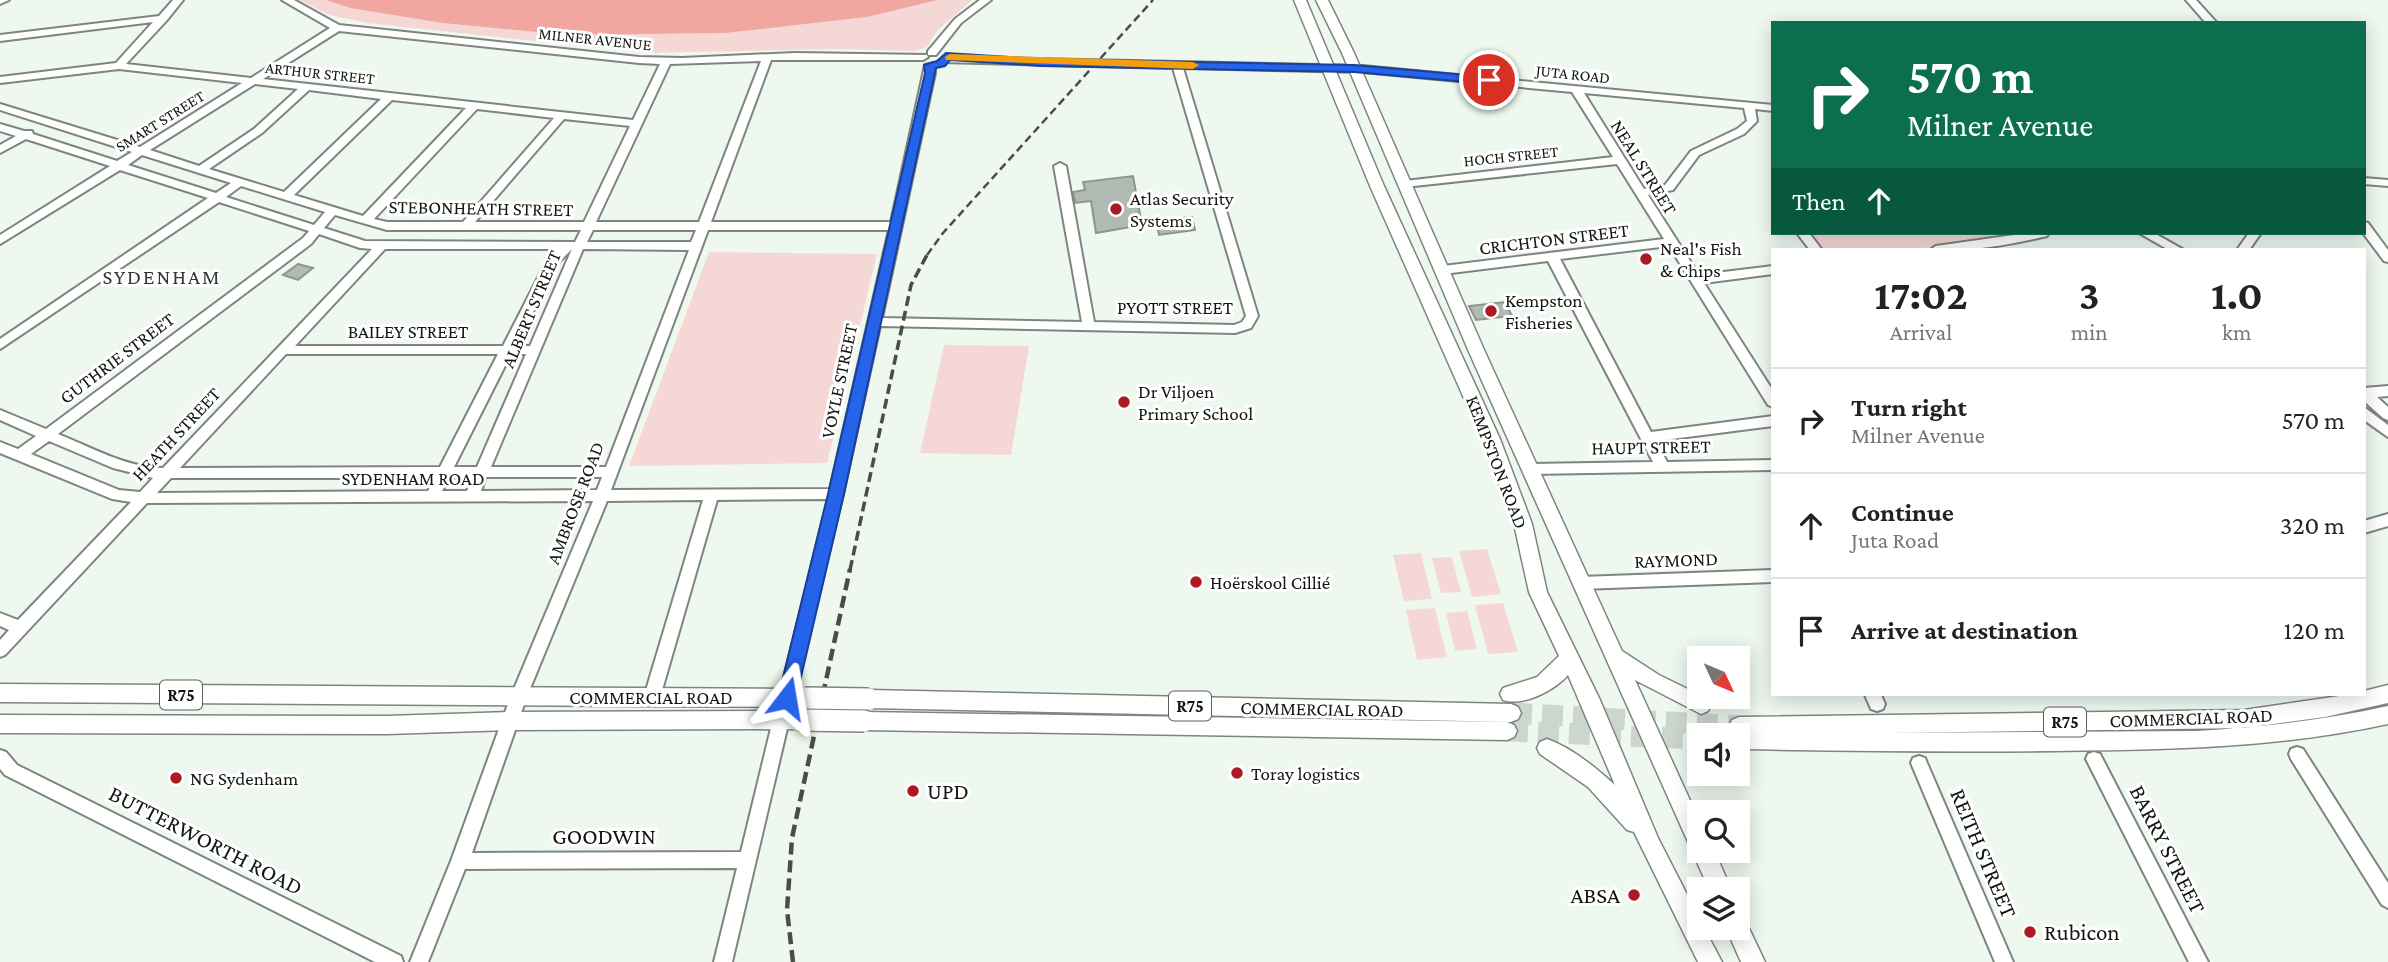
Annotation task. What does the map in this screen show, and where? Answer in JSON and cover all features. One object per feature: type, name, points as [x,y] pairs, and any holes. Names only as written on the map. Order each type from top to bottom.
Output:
[{"type":"main road","name":"KEMPSTON ROAD","points":[[1300,0],[1394,225],[1491,439],[1523,524],[1538,592],[1650,843],[1710,962]]},
{"type":"main road","name":"KEMPSTON ROAD","points":[[1322,0],[1687,816]]},
{"type":"main road","points":[[1616,656],[1652,681],[1687,698]]},
{"type":"main road","points":[[1509,713],[1531,690],[1550,681],[1569,657]]},
{"type":"main road","name":"COMMERCIAL ROAD","points":[[0,693],[796,698],[1509,713]]},
{"type":"main road","name":"COMMERCIAL ROAD","points":[[2388,694],[2325,708],[2244,719],[1741,733],[1973,743],[2234,739],[2349,725],[2388,715]]},
{"type":"main road","name":"COMMERCIAL ROAD","points":[[0,724],[387,725],[510,721],[864,721],[1509,713]]},
{"type":"main road","points":[[1547,748],[1576,764],[1607,789],[1650,843]]},
{"type":"main road","points":[[1743,940],[1753,962]]},
{"type":"street","points":[[119,66],[178,0]]},
{"type":"street","name":"MILNER AVENUE","points":[[287,0],[337,28],[666,62],[767,57],[908,58],[1329,68]]},
{"type":"street","points":[[935,59],[958,21],[986,0]]},
{"type":"street","points":[[2191,0],[2210,21]]},
{"type":"street","points":[[0,38],[164,18]]},
{"type":"street","name":"SMART STREET","points":[[0,240],[337,28]]},
{"type":"street","name":"AMBROSE ROAD","points":[[419,962],[460,861],[519,696],[601,496],[767,57]]},
{"type":"street","name":"VOYLE STREET","points":[[796,698],[873,322],[935,59]]},
{"type":"street","name":"ALBERT STREET","points":[[471,497],[536,350],[573,246],[666,62]]},
{"type":"street","name":"PYOTT STREET","points":[[873,322],[1235,329],[1247,325],[1251,316],[1177,65]]},
{"type":"street","name":"ARTHUR STREET","points":[[0,79],[119,66],[636,124]]},
{"type":"street","name":"JUTA ROAD","points":[[1329,68],[1440,75],[1577,91],[1771,108]]},
{"type":"street","points":[[201,169],[258,131],[307,87]]},
{"type":"street","name":"NEAL STREET","points":[[1577,91],[1771,399]]},
{"type":"street","points":[[287,196],[390,96]]},
{"type":"street","points":[[365,221],[474,106]]},
{"type":"street","name":"STEBONHEATH STREET","points":[[0,107],[332,211],[395,227],[894,226]]},
{"type":"street","points":[[1641,193],[1669,188],[1680,170],[1696,153],[1746,129],[1752,121],[1749,107]]},
{"type":"street","points":[[465,227],[561,116]]},
{"type":"street","points":[[0,150],[47,122]]},
{"type":"street","name":"STEBONHEATH STREET","points":[[0,127],[364,245],[695,246]]},
{"type":"street","name":"HOCH STREET","points":[[1405,184],[1620,160]]},
{"type":"street","points":[[1060,166],[1089,327]]},
{"type":"street","points":[[2366,181],[2388,183]]},
{"type":"street","points":[[0,345],[240,182]]},
{"type":"street","name":"GUTHRIE STREET","points":[[20,455],[299,247],[332,211]]},
{"type":"street","points":[[422,246],[435,226]]},
{"type":"street","points":[[2366,229],[2388,258]]},
{"type":"street","points":[[2002,235],[2009,241]]},
{"type":"street","points":[[1952,248],[2034,235]]},
{"type":"street","points":[[2149,235],[2174,248]]},
{"type":"street","name":"CRICHTON STREET","points":[[1443,270],[1670,242]]},
{"type":"street","name":"HEATH STREET","points":[[0,650],[381,246]]},
{"type":"street","name":"ALBERT STREET","points":[[432,497],[552,262],[573,246]]},
{"type":"street","points":[[1553,258],[1649,436],[1662,466]]},
{"type":"street","points":[[1695,279],[1771,270]]},
{"type":"street","name":"BAILEY STREET","points":[[281,350],[536,350]]},
{"type":"street","points":[[2366,393],[2388,391]]},
{"type":"street","points":[[2366,394],[2388,415]]},
{"type":"street","points":[[2366,414],[2388,432]]},
{"type":"street","name":"SYDENHAM ROAD","points":[[0,415],[135,470],[165,474],[609,472]]},
{"type":"street","points":[[1649,436],[1771,421]]},
{"type":"street","name":"SYDENHAM ROAD","points":[[0,447],[117,495],[143,498],[836,494]]},
{"type":"street","name":"HAUPT STREET","points":[[1530,469],[1771,465]]},
{"type":"street","points":[[652,697],[712,494]]},
{"type":"street","points":[[2366,526],[2388,520]]},
{"type":"street","name":"RAYMOND","points":[[1581,583],[1771,576]]},
{"type":"street","points":[[0,619],[20,628]]},
{"type":"street","points":[[723,962],[789,720]]},
{"type":"street","points":[[2297,754],[2388,899]]},
{"type":"street","name":"BUTTERWORTH ROAD","points":[[0,757],[11,770],[394,962]]},
{"type":"street","name":"BARRY STREET","points":[[2094,759],[2199,962]]},
{"type":"street","name":"REITH STREET","points":[[1919,763],[2004,962]]},
{"type":"street","name":"GOODWIN","points":[[460,861],[749,860]]},
{"type":"shaded area","points":[[300,0],[326,0],[350,8],[442,23],[568,35],[726,33],[867,17],[938,0],[972,0],[937,31],[927,47],[916,51],[836,49],[646,53],[367,23],[329,15]]},
{"type":"shaded area","points":[[326,0],[938,0],[867,17],[726,33],[568,35],[442,23],[350,8]]},
{"type":"shaded area","points":[[1810,235],[1993,236],[1988,241],[1925,248],[1819,248]]},
{"type":"shaded area","points":[[709,252],[877,254],[827,463],[629,466]]},
{"type":"shaded area","points":[[944,345],[1029,346],[1011,455],[920,453]]},
{"type":"shaded area","points":[[1487,549],[1501,594],[1472,597],[1459,551]]},
{"type":"shaded area","points":[[1421,553],[1432,599],[1404,601],[1393,555]]},
{"type":"shaded area","points":[[1452,557],[1461,592],[1441,593],[1432,558]]},
{"type":"shaded area","points":[[1503,603],[1518,652],[1488,654],[1475,605]]},
{"type":"shaded area","points":[[1435,608],[1447,657],[1417,660],[1406,610]]},
{"type":"shaded area","points":[[1467,611],[1477,649],[1455,651],[1446,613]]},
{"type":"building","name":"Atlas Security Systems","points":[[1133,176],[1142,225],[1096,233],[1091,201],[1075,203],[1073,192],[1085,190],[1083,182]]},
{"type":"building","points":[[1192,217],[1195,230],[1159,235],[1156,220]]},
{"type":"building","points":[[298,264],[313,268],[298,280],[283,275]]},
{"type":"building","name":"Kempston Fisheries","points":[[1505,302],[1512,316],[1476,320],[1469,306]]},
{"type":"tunnel","points":[[1511,713],[1687,723]]},
{"type":"tunnel","points":[[1507,731],[1687,738]]},
{"type":"railway","points":[[927,255],[943,233],[1153,0]]},
{"type":"railway","points":[[850,570],[911,285],[928,253]]},
{"type":"railway","points":[[793,962],[787,910],[792,838],[850,569]]},
{"type":"slow traffic","points":[[950,57],[1193,65]]},
{"type":"place","name":"Atlas Security Systems","points":[[1116,209]]},
{"type":"place","name":"Neal's Fish & Chips","points":[[1646,259]]},
{"type":"place","name":"Kempston Fisheries","points":[[1491,311]]},
{"type":"place","name":"Dr Viljoen Primary School","points":[[1124,402]]},
{"type":"place","name":"Hoërskool Cillié","points":[[1196,582]]},
{"type":"place","name":"Toray logistics","points":[[1237,773]]},
{"type":"place","name":"NG Sydenham","points":[[176,778]]},
{"type":"place","name":"UPD","points":[[913,791]]},
{"type":"place","name":"ABSA","points":[[1634,895]]},
{"type":"place","name":"Rubicon","points":[[2030,932]]},
{"type":"district","name":"SYDENHAM","points":[[162,277]]},
{"type":"route","points":[[787,698],[836,494],[930,65],[941,64],[946,61],[946,56],[960,59],[1041,62],[1354,69],[1489,80]]}]
